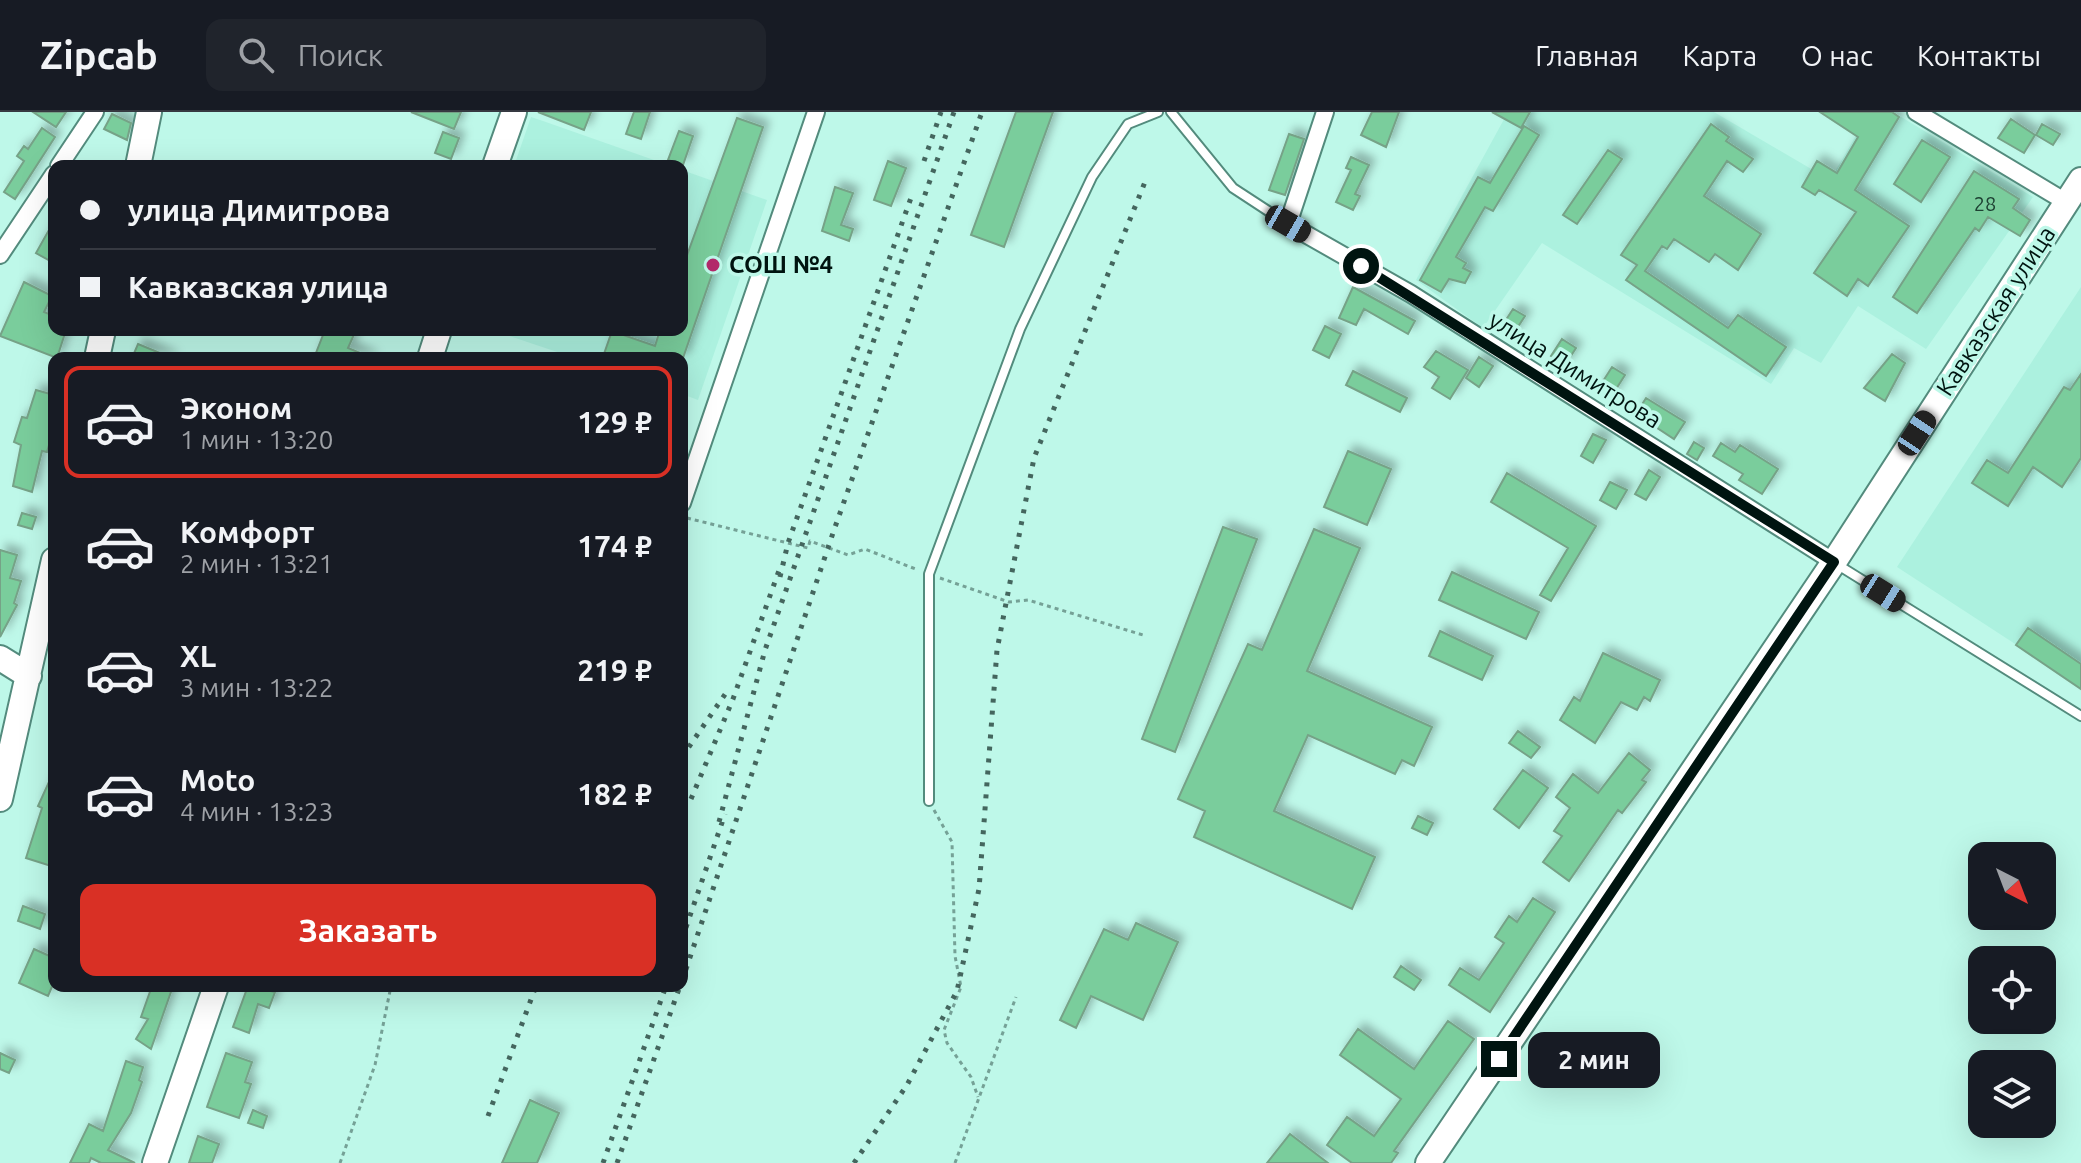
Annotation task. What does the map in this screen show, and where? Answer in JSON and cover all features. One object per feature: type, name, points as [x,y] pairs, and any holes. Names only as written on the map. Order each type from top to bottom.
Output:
[{"type":"main road","points":[[139,160],[149,112]]},
{"type":"main road","points":[[497,160],[514,112]]},
{"type":"main road","name":"Кавказская улица","points":[[1428,1163],[1834,562],[2081,180]]},
{"type":"main road","points":[[0,799],[48,588]]},
{"type":"main road","points":[[0,658],[29,676]]},
{"type":"main road","points":[[155,1163],[214,992]]},
{"type":"street","points":[[63,160],[95,112]]},
{"type":"street","points":[[688,485],[816,112]]},
{"type":"street","points":[[1288,224],[1325,112]]},
{"type":"street","points":[[1916,112],[2066,202]]},
{"type":"street","points":[[0,255],[48,183]]},
{"type":"street","name":"улица Димитрова","points":[[1288,224],[1411,294],[1834,562]]},
{"type":"lane","points":[[929,801],[929,574],[1020,329],[1092,177],[1128,124],[1158,112]]},
{"type":"lane","points":[[1171,112],[1233,188],[1288,224]]},
{"type":"lane","points":[[1834,562],[2081,716]]},
{"type":"path","points":[[688,518],[808,548],[810,541],[848,555],[865,549],[1009,602],[1028,600],[1143,635]]},
{"type":"path","points":[[929,801],[952,842],[955,956],[961,987],[944,1030],[947,1043],[971,1077],[978,1097]]},
{"type":"path","points":[[340,1163],[375,1065],[390,992]]},
{"type":"path","points":[[955,1163],[1016,997]]},
{"type":"shaded area","points":[[1508,112],[1714,112],[1830,180],[1870,112],[1893,112],[2033,197],[1926,349],[1858,306],[1821,363],[1794,348],[1771,384],[1542,243],[1483,328],[1416,280]]},
{"type":"shaded area","points":[[531,117],[654,160],[516,160]]},
{"type":"shaded area","name":"СОШ №4","points":[[688,172],[767,200],[698,400],[688,396],[688,352],[557,352],[510,336],[688,336]]},
{"type":"shaded area","points":[[2081,287],[2081,687],[1897,567]]},
{"type":"building","points":[[33,112],[66,112],[56,127]]},
{"type":"building","points":[[411,112],[461,112],[454,129]]},
{"type":"building","points":[[538,112],[591,112],[584,130]]},
{"type":"building","points":[[634,112],[650,112],[641,139],[626,134]]},
{"type":"building","points":[[1016,112],[1053,112],[1004,247],[971,235]]},
{"type":"building","points":[[1372,112],[1399,112],[1386,147],[1361,135]]},
{"type":"building","points":[[1492,112],[1530,112],[1521,128]]},
{"type":"building","points":[[1820,112],[1892,112],[1899,117],[1855,190],[1909,226],[1868,286],[1858,279],[1847,296],[1814,273],[1856,212],[1819,190],[1815,195],[1802,187],[1817,161],[1837,173],[1858,137]]},
{"type":"building","points":[[112,114],[131,123],[127,140],[104,129]]},
{"type":"building","points":[[737,118],[763,127],[685,352],[605,352],[610,336],[626,336],[655,346],[658,336],[688,336],[688,253]]},
{"type":"building","points":[[2011,119],[2035,135],[2024,153],[1998,138]]},
{"type":"building","points":[[1711,124],[1729,137],[1726,141],[1753,159],[1743,172],[1727,161],[1704,196],[1761,234],[1738,270],[1715,254],[1709,262],[1674,239],[1667,249],[1662,246],[1645,271],[1728,328],[1738,315],[1786,347],[1766,376],[1626,280],[1637,265],[1621,255]]},
{"type":"building","points":[[2042,124],[2060,134],[2053,145],[2036,135]]},
{"type":"building","points":[[1524,126],[1539,135],[1493,211],[1485,207],[1456,257],[1466,263],[1463,268],[1471,272],[1465,283],[1449,279],[1441,292],[1420,280],[1478,177],[1490,183]]},
{"type":"building","points":[[42,128],[55,137],[15,199],[4,192],[24,161],[17,156],[24,146],[28,149]]},
{"type":"building","points":[[679,131],[693,136],[685,160],[668,160]]},
{"type":"building","points":[[443,132],[459,138],[451,159],[435,153]]},
{"type":"building","points":[[1289,134],[1304,139],[1285,195],[1269,190]]},
{"type":"building","points":[[1922,140],[1950,157],[1921,202],[1894,184]]},
{"type":"building","points":[[1608,150],[1622,159],[1577,224],[1563,215]]},
{"type":"building","points":[[1351,157],[1369,165],[1355,194],[1360,196],[1353,210],[1336,202],[1351,170],[1346,168]]},
{"type":"building","points":[[888,161],[906,168],[891,206],[874,200]]},
{"type":"building","points":[[1974,171],[2019,199],[2013,208],[2030,220],[2020,236],[1988,217],[1979,231],[1975,228],[1917,313],[1893,297]]},
{"type":"building","points":[[835,187],[853,193],[841,225],[853,229],[849,241],[822,231]]},
{"type":"building","points":[[48,232],[48,260],[36,253]]},
{"type":"building","points":[[24,282],[48,294],[44,312],[48,314],[48,336],[64,336],[59,352],[48,352],[48,355],[0,336]]},
{"type":"building","points":[[1353,287],[1415,321],[1408,334],[1364,309],[1356,325],[1339,318]]},
{"type":"building","points":[[1513,309],[1525,316],[1512,336],[1500,329]]},
{"type":"building","points":[[1325,326],[1341,334],[1329,358],[1313,350]]},
{"type":"building","points":[[323,336],[353,336],[348,348],[358,352],[316,352]]},
{"type":"building","points":[[1562,339],[1576,348],[1565,365],[1551,356]]},
{"type":"building","points":[[138,344],[157,352],[135,352]]},
{"type":"building","points":[[1436,351],[1468,370],[1450,399],[1432,388],[1439,377],[1424,367]]},
{"type":"building","points":[[1892,354],[1905,363],[1885,401],[1864,388]]},
{"type":"building","points":[[1479,357],[1493,366],[1479,387],[1466,378]]},
{"type":"building","points":[[1612,367],[1625,375],[1611,397],[1598,389]]},
{"type":"building","points":[[1353,371],[1407,398],[1400,412],[1346,385]]},
{"type":"building","points":[[2081,374],[2081,458],[2062,487],[2033,467],[2008,506],[1972,483],[1987,460],[2008,473],[2064,387],[2070,390]]},
{"type":"building","points":[[36,390],[48,393],[48,449],[47,452],[42,451],[32,492],[13,486],[21,445],[14,442],[22,417],[27,418]]},
{"type":"building","points":[[1646,398],[1685,422],[1674,439],[1636,414]]},
{"type":"building","points":[[1593,434],[1606,440],[1593,463],[1581,456]]},
{"type":"building","points":[[1694,442],[1704,448],[1697,460],[1687,454]]},
{"type":"building","points":[[1721,443],[1735,452],[1740,445],[1778,469],[1762,494],[1739,480],[1743,474],[1713,456]]},
{"type":"building","points":[[1348,451],[1391,469],[1367,525],[1324,507]]},
{"type":"building","points":[[1649,470],[1660,477],[1646,500],[1635,494]]},
{"type":"building","points":[[1507,473],[1596,526],[1551,601],[1540,595],[1568,548],[1491,502]]},
{"type":"building","points":[[1610,482],[1627,490],[1616,509],[1600,500]]},
{"type":"building","points":[[22,513],[36,517],[32,529],[18,525]]},
{"type":"building","points":[[1223,527],[1257,539],[1175,752],[1142,739]]},
{"type":"building","points":[[1314,529],[1360,548],[1307,671],[1432,727],[1414,766],[1402,760],[1395,774],[1308,735],[1274,811],[1375,857],[1352,909],[1194,837],[1205,811],[1178,799],[1248,644],[1262,650]]},
{"type":"building","points":[[0,550],[17,555],[10,578],[21,581],[14,603],[17,605],[0,637]]},
{"type":"building","points":[[1452,572],[1539,612],[1526,639],[1439,600]]},
{"type":"building","points":[[2028,628],[2081,664],[2081,689],[2016,645]]},
{"type":"building","points":[[1440,631],[1493,656],[1482,680],[1429,656]]},
{"type":"building","points":[[1603,653],[1660,680],[1650,701],[1644,697],[1637,710],[1621,702],[1595,743],[1560,720],[1574,697],[1580,701]]},
{"type":"building","points":[[1518,731],[1540,747],[1531,758],[1509,743]]},
{"type":"building","points":[[1629,753],[1650,770],[1642,780],[1646,782],[1622,813],[1618,810],[1569,881],[1543,862],[1562,836],[1554,831],[1570,808],[1556,797],[1573,774],[1598,793]]},
{"type":"building","points":[[1523,770],[1548,788],[1519,828],[1494,809]]},
{"type":"building","points":[[48,784],[48,865],[26,858],[42,808],[38,806]]},
{"type":"building","points":[[1418,816],[1433,823],[1427,835],[1412,828]]},
{"type":"building","points":[[1533,898],[1555,912],[1490,1012],[1449,985],[1460,968],[1479,980],[1504,943],[1495,937],[1509,916],[1517,922]]},
{"type":"building","points":[[23,906],[45,914],[40,929],[18,921]]},
{"type":"building","points":[[1136,923],[1178,942],[1143,1020],[1091,996],[1076,1028],[1060,1020],[1104,929],[1128,940]]},
{"type":"building","points":[[34,949],[48,955],[48,996],[19,983]]},
{"type":"building","points":[[1401,966],[1421,980],[1414,990],[1394,977]]},
{"type":"building","points":[[150,992],[171,992],[151,1049],[136,1039],[148,1019],[141,1017]]},
{"type":"building","points":[[246,992],[275,992],[269,1008],[258,1004],[249,1033],[233,1027]]},
{"type":"building","points":[[1448,1021],[1474,1039],[1394,1151],[1398,1153],[1391,1163],[1352,1163],[1327,1145],[1347,1117],[1374,1136],[1401,1099],[1340,1055],[1358,1029],[1414,1069]]},
{"type":"building","points":[[0,1053],[15,1060],[9,1073],[0,1069]]},
{"type":"building","points":[[226,1053],[252,1062],[245,1082],[251,1084],[239,1118],[207,1107]]},
{"type":"building","points":[[126,1061],[143,1067],[139,1080],[142,1082],[131,1113],[108,1150],[135,1163],[101,1163],[91,1158],[89,1163],[70,1163],[89,1124],[103,1131]]},
{"type":"building","points":[[530,1100],[559,1113],[537,1163],[502,1163]]},
{"type":"building","points":[[253,1110],[267,1116],[263,1128],[248,1123]]},
{"type":"building","points":[[1290,1134],[1328,1163],[1267,1163]]},
{"type":"building","points":[[198,1136],[219,1144],[212,1163],[189,1163]]},
{"type":"railway","points":[[924,161],[941,112]]},
{"type":"railway","points":[[719,822],[765,650],[954,112]]},
{"type":"railway","points":[[688,963],[834,530],[982,112]]},
{"type":"railway","points":[[854,1163],[907,1085],[957,991],[979,889],[997,650],[1034,458],[1147,177]]},
{"type":"railway","points":[[780,577],[788,543],[912,195]]},
{"type":"railway","points":[[691,799],[733,699],[781,565]]},
{"type":"railway","points":[[688,748],[728,690]]},
{"type":"railway","points":[[688,922],[725,814]]},
{"type":"railway","points":[[488,1116],[534,992]]},
{"type":"railway","points":[[603,1163],[664,992]]},
{"type":"railway","points":[[617,1163],[678,992]]},
{"type":"place","name":"СОШ №4","points":[[713,265]]},
{"type":"route","points":[[1361,266],[1411,294],[1834,562],[1499,1059]]}]
